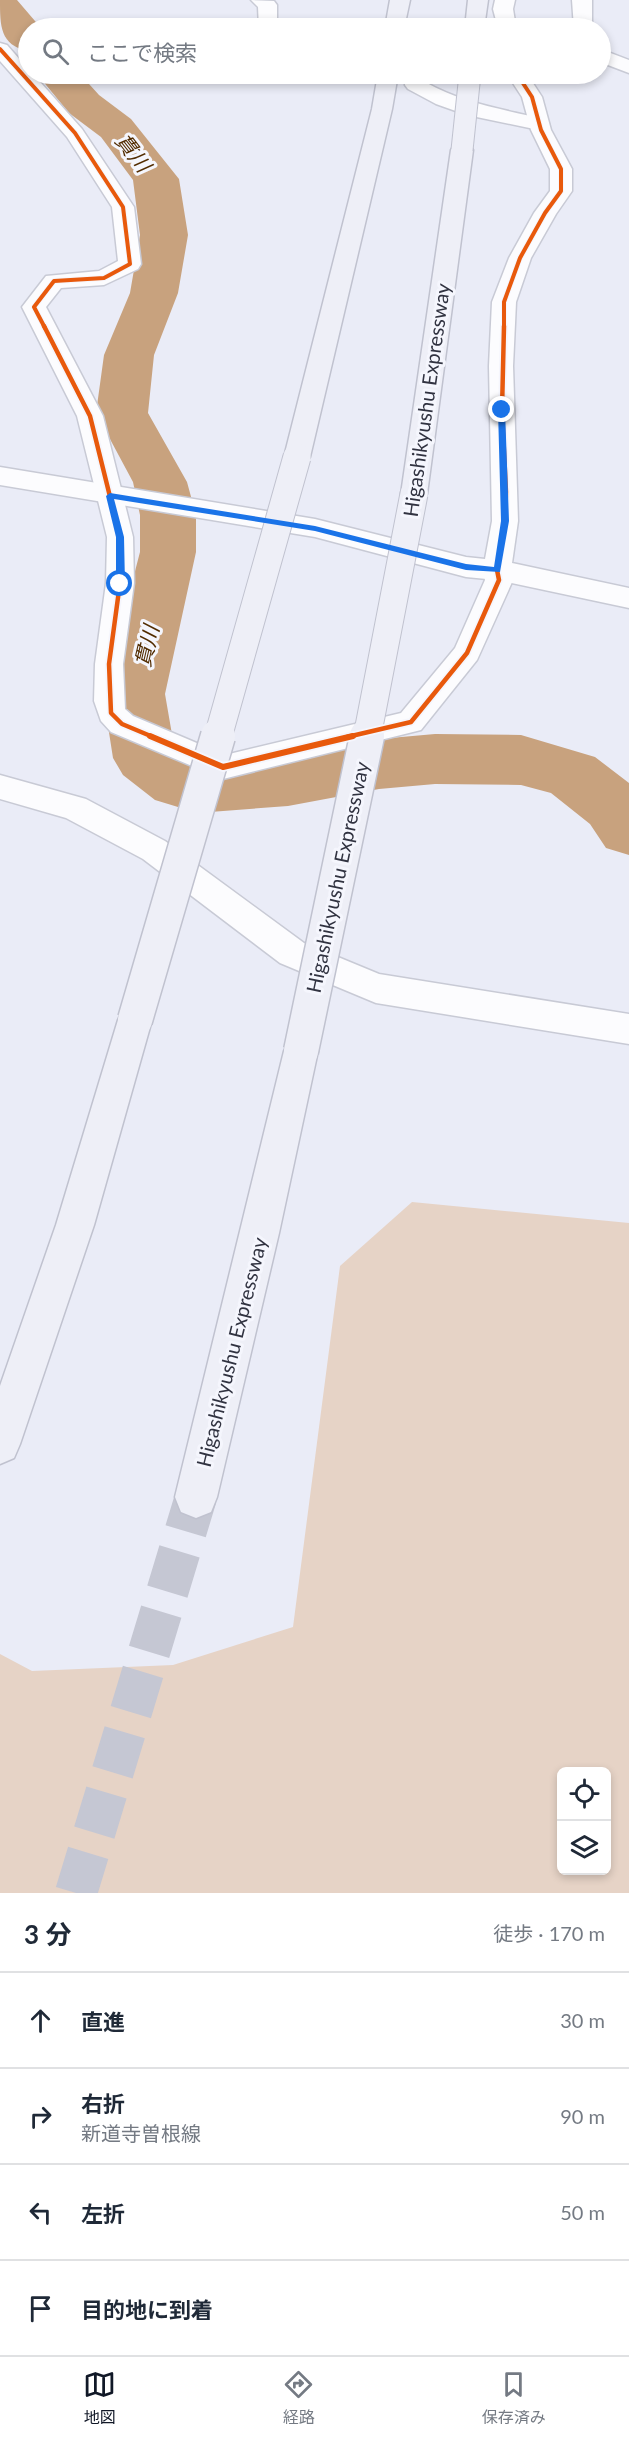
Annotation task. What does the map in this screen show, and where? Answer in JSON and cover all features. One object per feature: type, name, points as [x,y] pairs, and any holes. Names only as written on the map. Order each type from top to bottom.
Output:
[{"type":"highway","points":[[397,18],[400,0]]},
{"type":"highway","points":[[476,18],[478,0]]},
{"type":"highway","points":[[0,1444],[75,1225],[240,662],[297,457],[382,110],[386,84]]},
{"type":"highway","name":"Higashikyushu Expressway","points":[[196,1497],[301,1051],[378,687],[414,494],[462,150],[469,84]]},
{"type":"street","points":[[261,0],[267,5],[268,18]]},
{"type":"street","points":[[505,0],[503,9],[505,18]]},
{"type":"street","points":[[582,0],[583,18]]},
{"type":"street","points":[[0,49],[18,69]]},
{"type":"street","points":[[611,60],[629,67]]},
{"type":"street","points":[[31,84],[75,133],[123,207],[130,264],[104,278],[54,281],[34,307],[90,416],[112,496],[120,537],[120,584],[109,664],[111,713],[122,724],[142,734],[223,767],[411,722],[466,653],[499,580],[497,570],[506,502],[502,410],[504,302],[520,258],[545,213],[561,191],[561,170],[539,124],[532,97],[524,84]]},
{"type":"street","points":[[415,84],[435,97],[507,119],[539,124]]},
{"type":"street","points":[[0,476],[315,528],[466,567],[497,570],[629,598]]},
{"type":"street","points":[[0,787],[75,808],[154,850],[292,953],[376,988],[629,1029]]},
{"type":"shaded area","points":[[412,1202],[629,1223],[629,1893],[0,1893],[0,1654],[32,1671],[173,1665],[293,1627],[340,1266]]},
{"type":"waterway","name":"貫川","points":[[0,5],[18,27]]},
{"type":"waterway","name":"貫川","points":[[67,84],[84,104],[116,128],[156,179],[164,235],[154,293],[129,355],[122,413],[160,482],[168,515],[168,552],[134,694],[145,758],[178,782],[210,787],[288,781],[379,764],[435,759],[521,760],[572,775],[613,806],[629,829]]},
{"type":"tunnel","points":[[76,1893],[196,1497]]},
{"type":"cycle path","points":[[0,49],[18,69]]},
{"type":"cycle path","points":[[31,84],[75,133],[123,207],[130,264],[104,278],[54,281],[34,307],[90,416],[120,537],[120,583],[109,664],[111,713],[122,724],[223,767],[411,722],[467,653],[499,580],[497,570],[505,521],[506,492],[502,410],[504,302],[520,258],[545,213],[561,191],[561,169],[541,130],[532,97],[524,84]]},
{"type":"route","points":[[120,584],[120,537],[110,496],[315,528],[466,567],[497,570],[505,521],[506,492],[502,410]]}]
